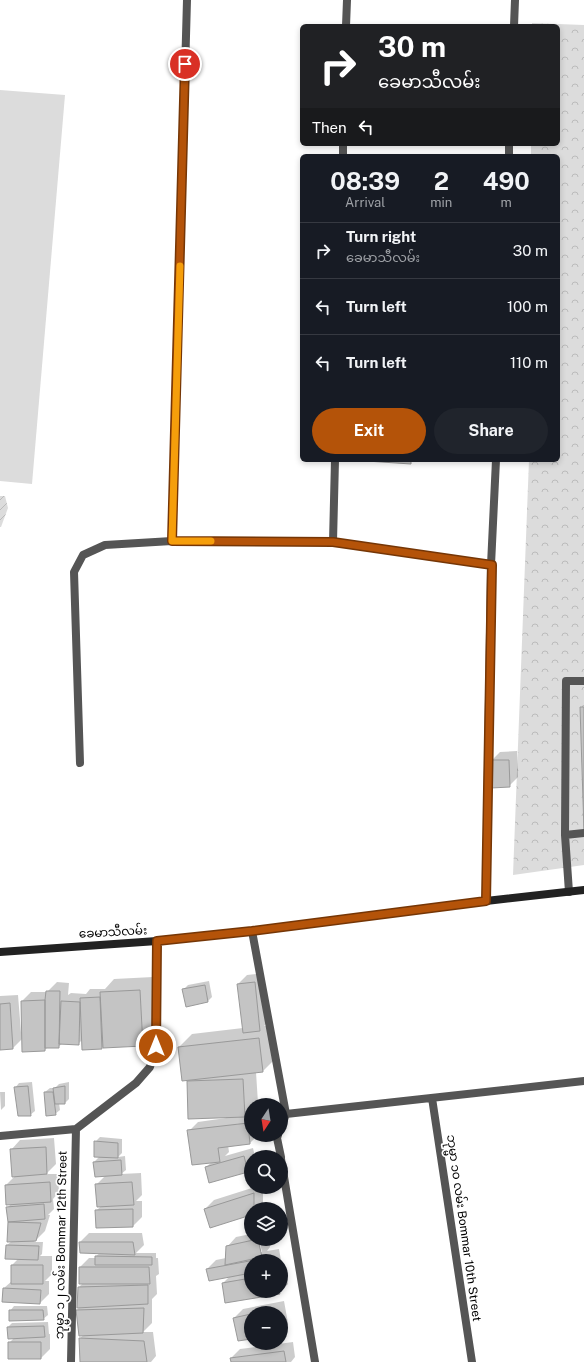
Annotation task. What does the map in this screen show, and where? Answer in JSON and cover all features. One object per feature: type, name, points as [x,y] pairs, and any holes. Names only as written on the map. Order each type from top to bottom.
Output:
[{"type":"main road","name":"ခေမာသီလမ်း","points":[[0,952],[157,941],[252,931],[584,890]]},
{"type":"street","points":[[172,541],[187,0]]},
{"type":"street","points":[[346,24],[347,0]]},
{"type":"street","points":[[514,24],[516,0]]},
{"type":"street","points":[[333,542],[335,462]]},
{"type":"street","points":[[486,901],[492,565],[496,462]]},
{"type":"street","points":[[80,763],[74,572],[83,554],[105,545],[172,541],[333,542],[492,565]]},
{"type":"street","points":[[569,892],[564,835],[566,680],[584,681]]},
{"type":"street","points":[[564,835],[584,833]]},
{"type":"street","points":[[252,931],[283,1098]]},
{"type":"street","points":[[0,1136],[76,1129],[136,1083],[150,1067],[156,1046],[157,941]]},
{"type":"street","points":[[288,1114],[584,1081]]},
{"type":"street","name":"ဘုမ္မာ ၁၀ လမ်း Bommar 10th Street","points":[[432,1098],[472,1362]]},
{"type":"street","name":"ဘုမ္မာ ၁၂ လမ်း Bommar 12th Street","points":[[71,1362],[76,1129]]},
{"type":"street","points":[[287,1194],[315,1362]]},
{"type":"green space","points":[[532,23],[558,24],[532,24]]},
{"type":"green space","points":[[560,24],[584,25],[584,865],[513,875],[529,462],[560,462],[560,154],[531,154],[531,146],[560,146]]},
{"type":"green space","points":[[0,90],[65,95],[32,484],[0,481]]},
{"type":"green space","points":[[0,496],[5,496],[8,508],[1,527],[0,527]]},
{"type":"building","points":[[382,462],[411,462],[411,464]]},
{"type":"building","points":[[580,707],[584,707],[584,831]]},
{"type":"building","points":[[490,760],[509,760],[510,787],[491,788]]},
{"type":"building","points":[[255,982],[260,1031],[243,1033],[237,984]]},
{"type":"building","points":[[205,985],[208,1002],[186,1007],[182,989]]},
{"type":"building","points":[[140,990],[143,1046],[103,1048],[100,992]]},
{"type":"building","points":[[46,991],[60,991],[59,1048],[45,1048]]},
{"type":"building","points":[[100,997],[102,1049],[82,1050],[80,998]]},
{"type":"building","points":[[45,1000],[45,1051],[22,1052],[21,1001]]},
{"type":"building","points":[[61,1001],[80,1002],[79,1045],[59,1044]]},
{"type":"building","points":[[10,1003],[13,1049],[0,1050],[0,1004]]},
{"type":"building","points":[[259,1038],[263,1072],[182,1081],[178,1047]]},
{"type":"building","points":[[243,1079],[244,1117],[188,1119],[187,1081]]},
{"type":"building","points":[[28,1086],[31,1116],[18,1116],[14,1087]]},
{"type":"building","points":[[65,1086],[65,1104],[55,1104],[53,1088]]},
{"type":"building","points":[[44,1092],[53,1092],[56,1115],[46,1116]]},
{"type":"building","points":[[244,1123],[244,1142],[250,1142],[250,1144],[218,1148],[220,1162],[192,1165],[187,1130]]},
{"type":"building","points":[[94,1141],[118,1143],[118,1158],[94,1157]]},
{"type":"building","points":[[46,1147],[47,1174],[12,1177],[10,1149]]},
{"type":"building","points":[[244,1156],[244,1173],[209,1183],[205,1167]]},
{"type":"building","points":[[121,1160],[122,1175],[95,1177],[93,1162]]},
{"type":"building","points":[[50,1182],[51,1202],[6,1205],[5,1185]]},
{"type":"building","points":[[132,1182],[134,1205],[97,1207],[95,1184]]},
{"type":"building","points":[[254,1194],[254,1202],[244,1202],[244,1217],[210,1228],[204,1209]]},
{"type":"building","points":[[44,1204],[45,1219],[8,1222],[6,1207]]},
{"type":"building","points":[[133,1209],[133,1227],[96,1228],[95,1210]]},
{"type":"building","points":[[8,1222],[41,1223],[36,1241],[7,1242]]},
{"type":"building","points":[[79,1242],[133,1242],[135,1255],[80,1253]]},
{"type":"building","points":[[244,1242],[244,1246],[260,1246],[261,1254],[244,1254],[244,1261],[225,1265],[226,1246]]},
{"type":"building","points":[[6,1245],[39,1246],[38,1260],[5,1259]]},
{"type":"building","points":[[95,1256],[152,1257],[152,1265],[95,1265]]},
{"type":"building","points":[[244,1262],[244,1274],[209,1281],[206,1269]]},
{"type":"building","points":[[11,1265],[43,1265],[43,1284],[11,1284]]},
{"type":"building","points":[[79,1267],[149,1267],[150,1284],[79,1284]]},
{"type":"building","points":[[244,1279],[244,1298],[256,1298],[225,1303],[222,1283]]},
{"type":"building","points":[[148,1285],[148,1304],[77,1308],[78,1287]]},
{"type":"building","points":[[3,1288],[41,1290],[40,1304],[2,1302]]},
{"type":"building","points":[[144,1308],[143,1333],[79,1336],[76,1310]]},
{"type":"building","points":[[9,1310],[43,1310],[44,1320],[9,1321]]},
{"type":"building","points":[[244,1316],[244,1340],[238,1341],[233,1318]]},
{"type":"building","points":[[44,1326],[45,1337],[8,1339],[7,1327]]},
{"type":"building","points":[[79,1338],[144,1341],[147,1362],[80,1362]]},
{"type":"building","points":[[8,1342],[41,1342],[41,1359],[8,1359]]},
{"type":"building","points":[[284,1351],[286,1362],[231,1362],[230,1358]]},
{"type":"slow traffic","points":[[180,266],[172,541],[211,541]]},
{"type":"route","points":[[156,1046],[157,941],[252,931],[486,901],[492,565],[333,542],[172,541],[185,64]]}]
